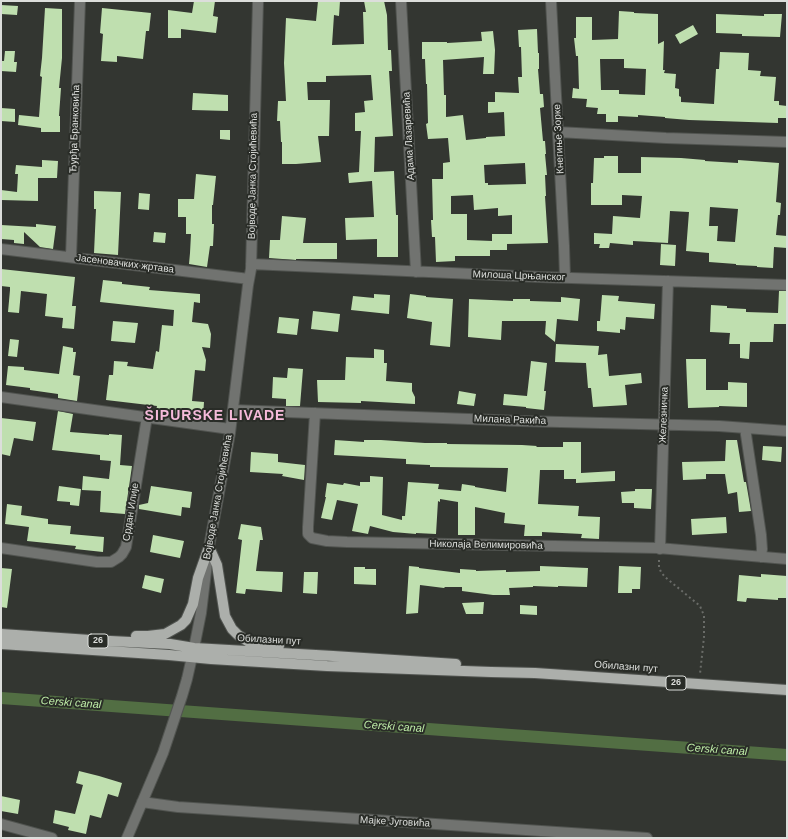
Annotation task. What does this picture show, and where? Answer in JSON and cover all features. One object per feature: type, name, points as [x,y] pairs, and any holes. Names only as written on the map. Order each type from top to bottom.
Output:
[{"type":"main road","points":[[1,628],[121,636],[148,636],[165,634],[181,625],[186,620],[194,604],[198,578],[209,547]]},
{"type":"main road","points":[[209,547],[217,565],[225,616],[232,629],[245,640],[254,644],[384,654],[397,660]]},
{"type":"main road","name":"Обилазни пут","points":[[1,634],[170,644],[211,659],[366,668],[535,673],[787,690]]},
{"type":"main road","name":"Обилазни пут","points":[[1,644],[193,652],[217,648],[397,660],[535,673]]},
{"type":"street","name":"Ђурђа Бранковића","points":[[71,257],[80,1]]},
{"type":"street","name":"Војводе Јанка Стојићевића","points":[[127,838],[163,753],[182,696],[193,652],[201,613],[209,547],[233,410],[251,264],[258,1]]},
{"type":"street","name":"Адама Лазаревића","points":[[401,1],[416,272]]},
{"type":"street","name":"Кнегиње Зорке","points":[[551,1],[565,277]]},
{"type":"street","points":[[558,132],[666,138],[787,142]]},
{"type":"street","name":"Јасеновачких жртава","points":[[1,249],[249,279]]},
{"type":"street","name":"Милоша Црњанског","points":[[251,264],[416,272],[787,285]]},
{"type":"street","name":"Железничка","points":[[660,549],[668,281]]},
{"type":"street","points":[[1,397],[230,429]]},
{"type":"street","name":"Милана Ракића","points":[[233,410],[745,428],[787,431]]},
{"type":"street","name":"Николаја Велимировића","points":[[315,413],[308,527],[308,534],[312,538],[327,541],[347,542],[660,549],[787,559]]},
{"type":"street","name":"Срдан Илије","points":[[1,548],[98,562],[111,562],[119,557],[126,547],[147,417]]},
{"type":"street","points":[[745,428],[761,535],[761,557]]},
{"type":"street","name":"Мајке Југовића","points":[[142,802],[178,807],[647,838]]},
{"type":"street","points":[[1,824],[52,838]]},
{"type":"path","points":[[660,549],[659,567],[661,572],[700,606],[704,616],[704,637],[699,684]]},
{"type":"building","points":[[194,1],[215,1],[213,16],[218,17],[216,33],[181,29],[181,38],[168,38],[168,10],[192,13]]},
{"type":"building","points":[[318,1],[340,1],[339,16],[334,15],[332,45],[364,44],[363,12],[366,12],[364,1],[384,1],[387,15],[388,50],[391,50],[392,71],[389,71],[393,136],[375,137],[374,172],[394,171],[396,215],[398,215],[398,257],[377,257],[377,239],[346,240],[345,218],[374,217],[372,181],[349,183],[348,173],[359,172],[361,131],[355,131],[355,113],[365,112],[364,101],[373,100],[371,75],[326,76],[326,82],[307,82],[308,100],[330,100],[329,136],[318,136],[321,162],[282,164],[280,121],[277,121],[278,101],[286,101],[284,63],[286,18],[316,21]]},
{"type":"building","points":[[1,5],[18,6],[17,15],[1,14]]},
{"type":"building","points":[[45,8],[62,9],[62,58],[59,88],[61,88],[59,116],[60,132],[41,132],[41,128],[18,125],[19,115],[39,117],[42,77],[40,76]]},
{"type":"building","points":[[102,8],[151,13],[149,31],[146,31],[143,59],[117,56],[117,62],[101,61],[103,34],[100,33]]},
{"type":"building","points":[[619,11],[658,14],[658,44],[664,41],[663,70],[665,70],[664,73],[676,74],[675,88],[679,89],[681,102],[714,104],[716,69],[719,69],[720,52],[749,53],[748,70],[761,71],[760,76],[776,77],[774,101],[779,101],[779,105],[787,106],[787,118],[778,118],[778,123],[689,120],[638,115],[638,117],[618,116],[618,122],[606,122],[606,114],[597,114],[598,108],[586,107],[587,99],[572,98],[573,88],[579,89],[578,56],[576,56],[574,38],[576,38],[576,17],[592,17],[592,40],[618,39]],"holes":[[[600,59],[624,59],[624,68],[646,69],[645,95],[619,94],[619,90],[601,90]]]},
{"type":"building","points":[[716,14],[764,16],[764,14],[782,14],[780,37],[742,36],[742,34],[716,33]]},
{"type":"building","points":[[693,25],[698,34],[680,44],[675,35]]},
{"type":"building","points":[[537,29],[540,94],[543,94],[544,107],[540,108],[543,141],[545,141],[546,154],[547,175],[545,175],[545,196],[548,243],[507,244],[507,250],[490,250],[490,256],[455,256],[455,261],[436,262],[435,237],[432,237],[431,220],[433,220],[432,179],[443,179],[443,163],[450,162],[448,138],[428,139],[426,124],[428,123],[427,84],[425,59],[422,59],[422,42],[447,43],[482,41],[481,32],[493,31],[495,50],[494,74],[483,74],[484,57],[443,60],[446,117],[463,115],[466,140],[505,136],[504,112],[488,113],[488,102],[495,102],[495,92],[519,93],[518,77],[522,77],[521,47],[519,47],[518,30]],"holes":[[[525,163],[526,184],[488,185],[488,183],[485,183],[484,165]],[[473,195],[474,210],[498,208],[498,216],[512,215],[512,234],[492,234],[492,241],[467,240],[467,214],[451,214],[451,196]]]},
{"type":"building","points":[[5,51],[15,51],[14,62],[17,62],[16,72],[1,71],[1,61],[4,61]]},
{"type":"building","points":[[193,93],[228,95],[228,111],[192,110]]},
{"type":"building","points":[[1,108],[15,109],[15,122],[1,121]]},
{"type":"building","points":[[220,130],[230,130],[230,140],[220,139]]},
{"type":"building","points":[[604,156],[618,156],[618,173],[641,173],[641,157],[681,158],[738,163],[738,160],[779,163],[776,202],[781,203],[776,235],[787,236],[787,248],[774,247],[773,268],[709,262],[709,253],[686,251],[689,212],[670,211],[668,243],[633,241],[633,245],[610,243],[609,248],[599,248],[600,244],[594,244],[594,233],[612,234],[613,216],[640,218],[642,196],[622,195],[622,205],[591,205],[591,183],[593,183],[594,158],[604,158]],"holes":[[[710,207],[738,209],[735,242],[717,241],[718,226],[709,226]]]},
{"type":"building","points":[[42,160],[58,161],[57,178],[38,178],[38,201],[1,200],[1,190],[17,192],[18,174],[15,174],[16,165],[42,167]]},
{"type":"building","points":[[196,174],[216,176],[212,205],[212,224],[214,224],[213,246],[210,246],[207,267],[189,264],[191,234],[186,234],[186,217],[178,217],[178,199],[194,199]]},
{"type":"building","points":[[94,191],[121,192],[118,255],[94,253],[96,209],[94,209]]},
{"type":"building","points":[[139,193],[150,194],[149,210],[138,209]]},
{"type":"building","points":[[282,216],[306,218],[303,243],[337,243],[337,259],[296,260],[269,258],[270,240],[280,240]]},
{"type":"building","points":[[36,224],[56,226],[53,249],[40,247],[24,232],[24,244],[14,243],[14,240],[1,239],[1,225],[36,227]]},
{"type":"building","points":[[154,232],[166,233],[165,243],[153,242]]},
{"type":"building","points":[[661,244],[676,245],[675,266],[660,265]]},
{"type":"building","points":[[1,269],[75,277],[72,306],[76,306],[74,329],[62,328],[63,318],[45,316],[47,294],[21,291],[19,313],[8,312],[10,287],[1,286]]},
{"type":"building","points":[[103,280],[150,287],[149,290],[200,294],[200,303],[194,302],[192,322],[208,324],[211,334],[210,348],[202,347],[206,360],[205,371],[195,370],[192,401],[204,402],[203,417],[167,414],[156,411],[157,406],[106,400],[109,375],[113,375],[114,361],[128,362],[127,366],[153,369],[156,351],[159,352],[162,325],[173,326],[174,310],[100,302]]},
{"type":"building","points":[[779,291],[787,291],[787,324],[774,324],[773,342],[750,342],[749,359],[740,358],[740,344],[729,344],[730,333],[710,332],[711,305],[746,309],[746,312],[778,313]]},
{"type":"building","points":[[374,294],[390,295],[389,314],[351,310],[353,296],[374,298]]},
{"type":"building","points":[[410,294],[453,299],[450,347],[430,345],[432,322],[407,318]]},
{"type":"building","points":[[602,295],[619,296],[618,301],[655,304],[654,319],[626,317],[625,330],[620,329],[620,333],[597,331],[597,321],[600,321]]},
{"type":"building","points":[[561,297],[580,299],[578,321],[557,319],[555,342],[545,334],[546,321],[502,321],[501,340],[468,337],[469,299],[513,301],[513,299],[530,299],[530,301],[561,302]]},
{"type":"building","points":[[313,311],[340,314],[338,332],[311,329]]},
{"type":"building","points":[[279,317],[299,319],[297,335],[277,333]]},
{"type":"building","points":[[113,321],[138,323],[135,343],[111,341]]},
{"type":"building","points":[[10,339],[19,340],[17,357],[8,356]]},
{"type":"building","points":[[556,344],[599,346],[598,355],[607,354],[609,376],[641,373],[642,383],[625,385],[627,405],[593,407],[591,388],[588,388],[586,363],[555,362]]},
{"type":"building","points":[[63,346],[73,348],[73,352],[76,352],[73,375],[80,376],[77,401],[58,398],[58,394],[6,385],[8,366],[24,367],[24,370],[59,374]]},
{"type":"building","points":[[374,349],[384,350],[384,363],[387,363],[386,381],[412,383],[415,404],[361,401],[361,403],[318,402],[317,380],[345,380],[346,357],[374,358]]},
{"type":"building","points":[[686,359],[706,359],[706,390],[728,390],[728,382],[747,383],[747,407],[719,406],[688,408]]},
{"type":"building","points":[[531,361],[547,363],[544,391],[546,391],[544,410],[503,405],[504,394],[527,396]]},
{"type":"building","points":[[288,368],[303,369],[300,406],[286,406],[286,399],[272,398],[273,377],[287,378]]},
{"type":"building","points":[[459,391],[476,394],[474,406],[457,404]]},
{"type":"building","points":[[58,411],[73,414],[70,432],[122,435],[120,465],[132,466],[125,514],[100,512],[101,491],[82,490],[83,476],[109,479],[111,461],[100,460],[100,455],[52,450]]},
{"type":"building","points":[[1,418],[36,422],[33,441],[14,438],[10,456],[1,454]]},
{"type":"building","points":[[335,440],[364,442],[364,440],[381,440],[447,444],[537,446],[536,447],[563,447],[563,442],[581,442],[581,473],[615,471],[615,481],[576,483],[576,479],[564,479],[564,470],[540,470],[538,504],[579,506],[578,516],[600,517],[599,539],[581,538],[582,534],[542,532],[542,536],[524,536],[525,525],[504,523],[505,513],[475,507],[475,535],[458,535],[458,502],[440,499],[440,502],[438,501],[436,534],[393,532],[370,526],[368,534],[352,531],[358,504],[337,500],[332,520],[321,518],[326,497],[327,483],[343,485],[344,483],[360,486],[360,482],[370,482],[370,476],[383,477],[382,515],[402,520],[402,516],[405,516],[408,482],[439,484],[438,489],[461,491],[462,484],[506,492],[508,468],[430,467],[430,465],[406,464],[406,459],[334,455]]},
{"type":"building","points":[[726,440],[737,440],[744,482],[746,482],[751,511],[739,512],[737,492],[728,494],[725,474],[706,474],[706,479],[683,480],[682,462],[725,461]]},
{"type":"building","points":[[763,446],[782,447],[781,462],[762,460]]},
{"type":"building","points":[[251,452],[278,454],[278,462],[305,465],[304,480],[282,476],[283,474],[250,472]]},
{"type":"building","points":[[59,486],[81,489],[79,506],[70,505],[70,502],[57,501]]},
{"type":"building","points":[[151,486],[192,492],[190,508],[182,507],[181,516],[139,509],[139,505],[148,503]]},
{"type":"building","points":[[635,489],[652,489],[651,509],[634,508],[634,503],[622,503],[621,492],[635,491]]},
{"type":"building","points":[[7,504],[22,506],[21,515],[48,519],[48,524],[71,526],[70,534],[104,537],[103,552],[75,549],[76,546],[27,541],[29,527],[5,524]]},
{"type":"building","points":[[726,517],[727,533],[692,535],[691,519]]},
{"type":"building","points":[[241,524],[261,527],[263,540],[260,540],[256,571],[283,572],[282,592],[246,589],[245,594],[236,593],[242,540],[238,539]]},
{"type":"building","points":[[153,535],[184,541],[180,558],[150,552]]},
{"type":"building","points":[[409,566],[460,573],[460,569],[476,571],[506,570],[506,572],[540,571],[540,566],[588,568],[587,587],[533,586],[509,588],[510,595],[493,595],[462,591],[462,587],[444,588],[420,585],[418,613],[406,614]]},
{"type":"building","points":[[619,566],[641,567],[640,589],[632,589],[632,593],[618,593]]},
{"type":"building","points":[[354,567],[376,569],[376,585],[354,584]]},
{"type":"building","points":[[1,568],[12,569],[7,608],[1,607]]},
{"type":"building","points":[[304,572],[318,572],[317,594],[303,593]]},
{"type":"building","points":[[761,574],[787,576],[787,598],[778,598],[778,600],[747,598],[746,602],[737,601],[739,575],[761,577]]},
{"type":"building","points":[[145,575],[164,579],[161,593],[142,588]]},
{"type":"building","points":[[484,602],[483,614],[466,614],[462,603]]},
{"type":"building","points":[[520,605],[537,606],[537,615],[520,614]]},
{"type":"building","points":[[79,771],[122,783],[118,797],[108,794],[101,818],[90,815],[86,834],[68,830],[69,827],[53,823],[55,810],[75,814],[83,785],[76,783]]},
{"type":"building","points":[[1,796],[20,800],[18,814],[1,811]]},
{"type":"waterway","name":"Cerski canal","points":[[1,698],[787,755]]},
{"type":"district","name":"ŠIPURSKE LIVADE","points":[[215,416]]}]
